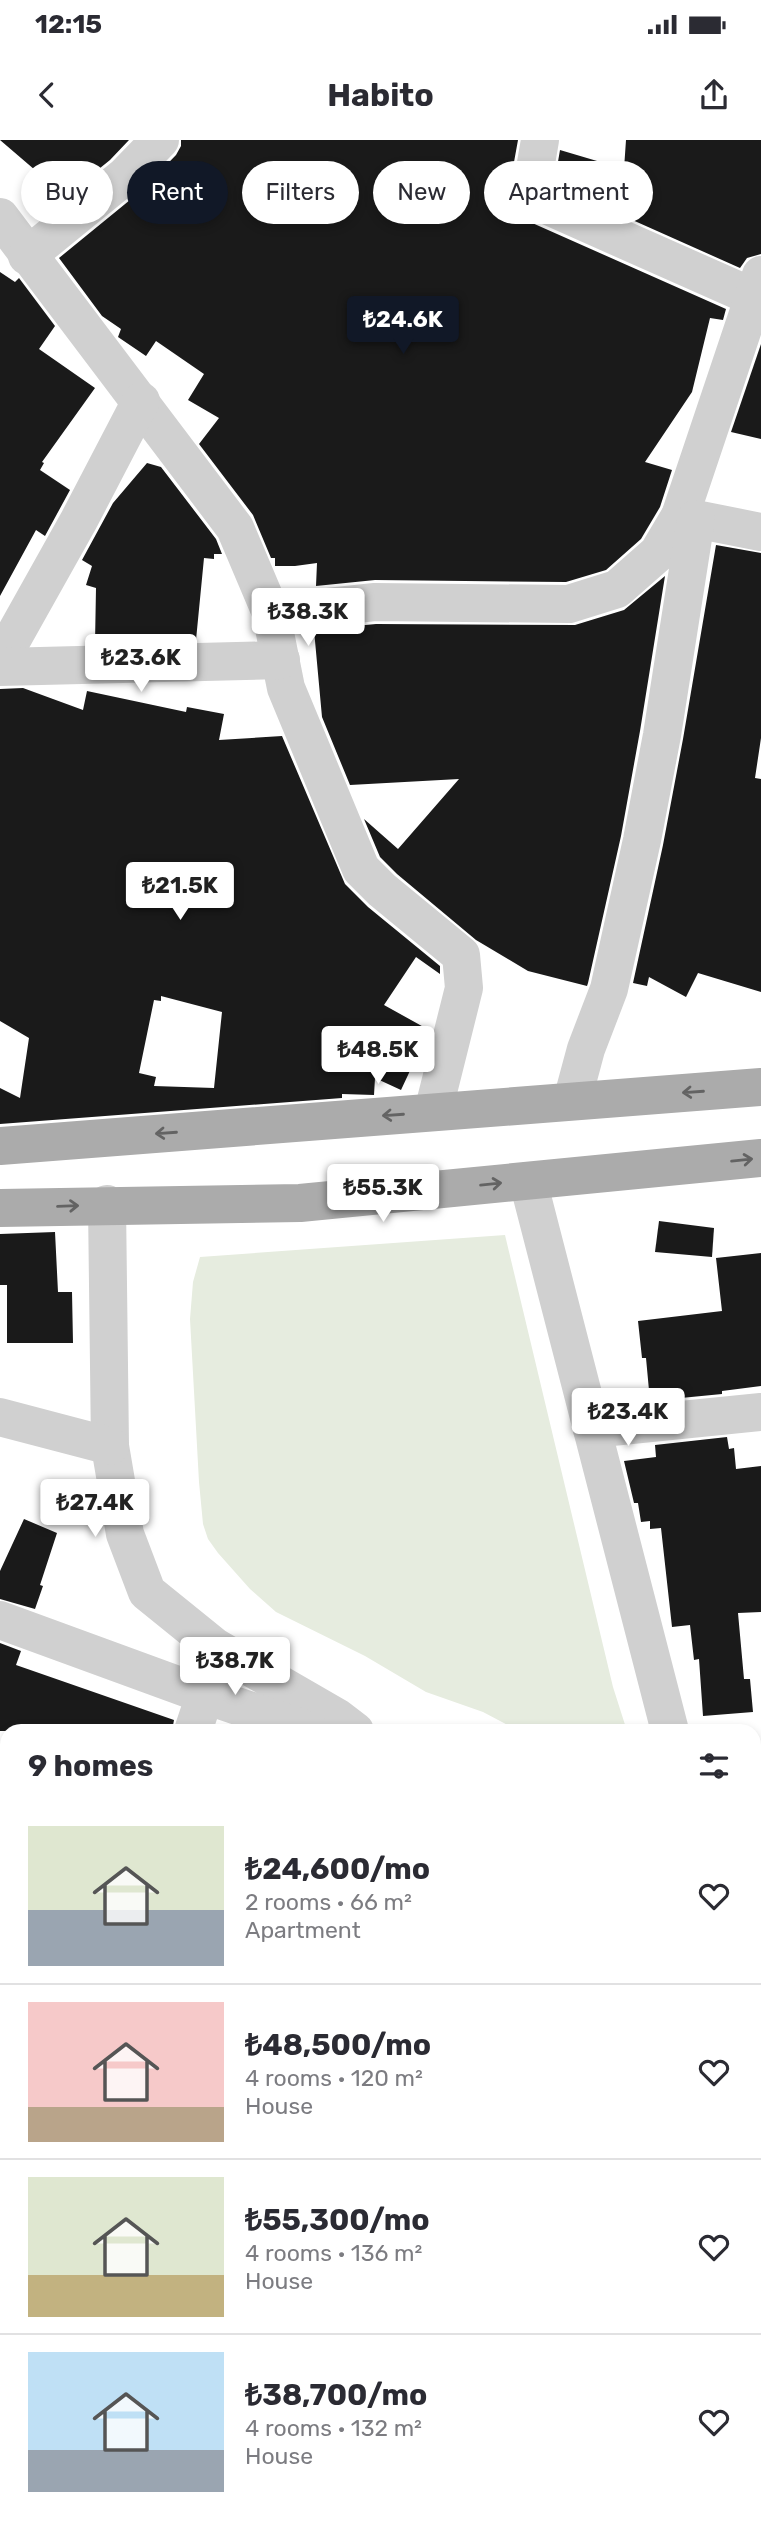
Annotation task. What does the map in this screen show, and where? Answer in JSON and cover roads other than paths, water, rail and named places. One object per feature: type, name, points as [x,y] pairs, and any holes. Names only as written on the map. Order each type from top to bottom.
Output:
[{"type":"main road","points":[[0,1146],[761,1087]]},
{"type":"main road","points":[[0,1208],[300,1203],[761,1158]]},
{"type":"street","points":[[27,256],[125,176],[160,140]]},
{"type":"street","points":[[540,140],[530,198],[758,286],[688,518],[662,735],[642,840],[609,989],[586,1049],[572,1101]]},
{"type":"street","points":[[0,217],[235,528],[271,613],[286,688],[361,869],[382,890],[461,955],[464,988],[433,1112]]},
{"type":"street","points":[[0,662],[141,401]]},
{"type":"street","points":[[688,518],[761,532]]},
{"type":"street","points":[[271,613],[375,602],[569,604],[617,589],[658,553],[688,518]]},
{"type":"street","points":[[0,667],[281,660]]},
{"type":"street","points":[[528,1181],[668,1724]]},
{"type":"street","points":[[107,1205],[110,1446],[125,1534],[148,1592],[215,1647],[346,1724]]},
{"type":"street","points":[[592,1429],[761,1412]]},
{"type":"street","points":[[0,1417],[110,1446]]},
{"type":"street","points":[[0,1620],[290,1724]]},
{"type":"street","points":[[195,1724],[205,1695],[215,1647]]}]
